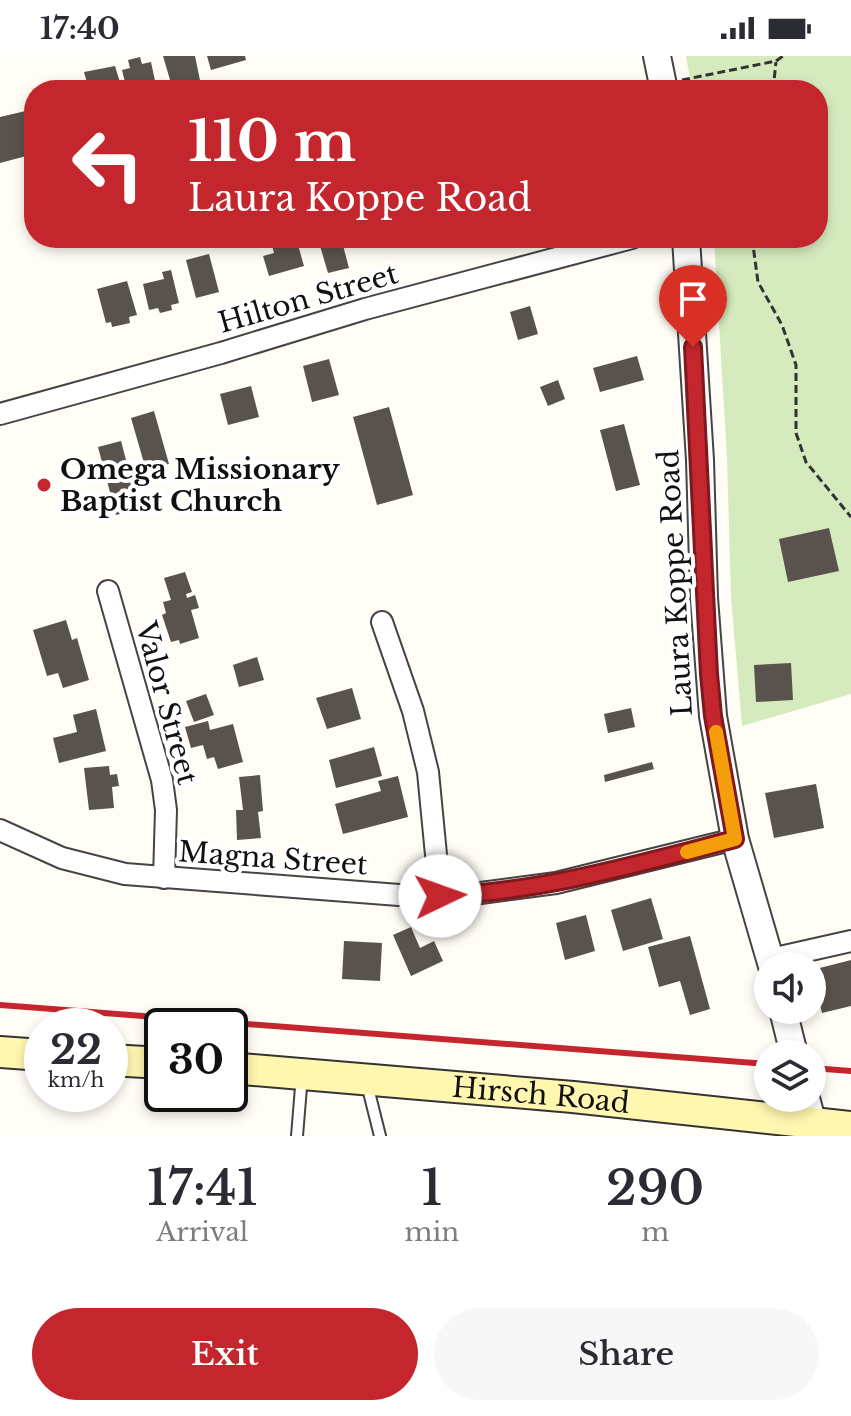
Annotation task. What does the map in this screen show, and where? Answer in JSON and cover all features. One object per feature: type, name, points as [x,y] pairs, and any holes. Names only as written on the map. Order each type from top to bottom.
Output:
[{"type":"main road","points":[[0,1052],[24,1054]]},
{"type":"main road","name":"Hirsch Road","points":[[248,1069],[573,1097],[812,1120],[851,1127]]},
{"type":"street","points":[[657,56],[662,80]]},
{"type":"street","name":"Hilton Street","points":[[0,414],[221,353],[365,309],[594,248]]},
{"type":"street","name":"Laura Koppe Road","points":[[687,248],[713,716],[735,839],[769,952]]},
{"type":"street","name":"Valor Street","points":[[108,591],[162,780],[166,810],[164,878]]},
{"type":"street","points":[[382,622],[413,711],[428,772],[440,896]]},
{"type":"street","name":"Magna Street","points":[[0,830],[62,858],[125,874],[440,896],[556,883],[735,839]]},
{"type":"street","points":[[812,952],[851,941]]},
{"type":"lane","points":[[297,1136],[302,1073]]},
{"type":"lane","points":[[365,1078],[380,1136]]},
{"type":"path","points":[[694,80],[776,61],[783,56]]},
{"type":"path","points":[[774,80],[776,61]]},
{"type":"path","points":[[753,248],[758,282],[786,334],[796,365],[796,433],[806,462],[851,517]]},
{"type":"green space","points":[[686,56],[851,56],[851,694],[742,726],[731,597],[727,459],[715,248],[828,248],[828,80],[690,80]]},
{"type":"building","points":[[163,56],[195,56],[200,80],[170,80]]},
{"type":"building","points":[[207,56],[245,56],[246,60],[211,70]]},
{"type":"building","points":[[140,57],[142,64],[151,62],[155,80],[124,80],[122,70],[130,68],[128,60]]},
{"type":"building","points":[[115,66],[119,80],[86,80],[84,72]]},
{"type":"building","points":[[24,111],[24,157],[0,163],[0,117]]},
{"type":"building","points":[[273,248],[299,248],[304,266],[269,276],[263,256],[274,253]]},
{"type":"building","points":[[321,248],[344,248],[349,268],[328,273]]},
{"type":"building","points":[[209,254],[219,292],[196,298],[186,260]]},
{"type":"building","points":[[171,270],[179,303],[171,305],[172,310],[160,313],[158,308],[149,310],[143,284],[164,279],[162,272]]},
{"type":"building","points":[[127,281],[137,315],[129,317],[130,323],[112,327],[111,322],[106,323],[97,289]]},
{"type":"building","points":[[530,306],[538,334],[518,340],[510,312]]},
{"type":"building","points":[[637,356],[644,380],[600,392],[593,368]]},
{"type":"building","points":[[329,359],[339,395],[312,402],[303,366]]},
{"type":"building","points":[[558,380],[565,399],[548,406],[540,387]]},
{"type":"building","points":[[251,386],[259,417],[228,425],[220,394]]},
{"type":"building","points":[[389,407],[413,495],[377,505],[353,417]]},
{"type":"building","points":[[154,411],[169,464],[146,470],[131,418]]},
{"type":"building","points":[[624,424],[640,485],[616,491],[600,430]]},
{"type":"building","points":[[121,441],[139,509],[116,515],[98,447]]},
{"type":"building","points":[[829,528],[839,571],[788,582],[779,539]]},
{"type":"building","points":[[185,572],[192,592],[186,594],[187,598],[195,595],[199,608],[191,610],[199,638],[180,644],[179,640],[171,642],[162,615],[166,613],[163,602],[171,600],[164,578]]},
{"type":"building","points":[[66,620],[72,640],[77,638],[89,680],[63,688],[58,673],[47,676],[33,630]]},
{"type":"building","points":[[257,657],[264,680],[239,687],[233,665]]},
{"type":"building","points":[[791,663],[793,700],[756,702],[754,665]]},
{"type":"building","points":[[352,688],[361,719],[327,729],[316,698]]},
{"type":"building","points":[[206,694],[214,715],[194,722],[186,701]]},
{"type":"building","points":[[631,708],[635,727],[608,733],[604,714]]},
{"type":"building","points":[[96,709],[106,751],[59,763],[53,738],[77,732],[73,715]]},
{"type":"building","points":[[208,721],[210,730],[233,724],[243,762],[218,769],[214,757],[207,759],[203,745],[191,748],[185,727]]},
{"type":"building","points":[[374,747],[382,776],[336,788],[329,760]]},
{"type":"building","points":[[652,762],[654,769],[605,782],[604,775]]},
{"type":"building","points":[[109,766],[110,775],[117,774],[119,786],[112,787],[114,808],[89,810],[84,768]]},
{"type":"building","points":[[260,775],[263,811],[258,812],[261,838],[237,840],[236,810],[243,810],[239,777]]},
{"type":"building","points":[[398,776],[408,817],[343,834],[335,804],[381,791],[378,781]]},
{"type":"building","points":[[816,784],[824,828],[774,838],[765,793]]},
{"type":"building","points":[[651,898],[663,939],[623,951],[611,910]]},
{"type":"building","points":[[586,915],[595,951],[565,960],[556,923]]},
{"type":"building","points":[[411,927],[420,948],[434,941],[443,961],[411,976],[393,935]]},
{"type":"building","points":[[690,936],[710,1009],[690,1015],[680,981],[659,987],[648,947]]},
{"type":"building","points":[[344,941],[382,943],[380,981],[342,979]]},
{"type":"building","points":[[851,960],[851,1006],[826,1012],[826,966]]},
{"type":"railway","points":[[0,1005],[754,1063]]},
{"type":"railway","points":[[826,1069],[851,1071]]},
{"type":"slow traffic","points":[[687,852],[735,839],[716,732]]},
{"type":"place","name":"Omega Missionary Baptist Church","points":[[44,485]]},
{"type":"route","points":[[440,896],[556,883],[735,839],[713,716],[709,674],[693,347]]}]
